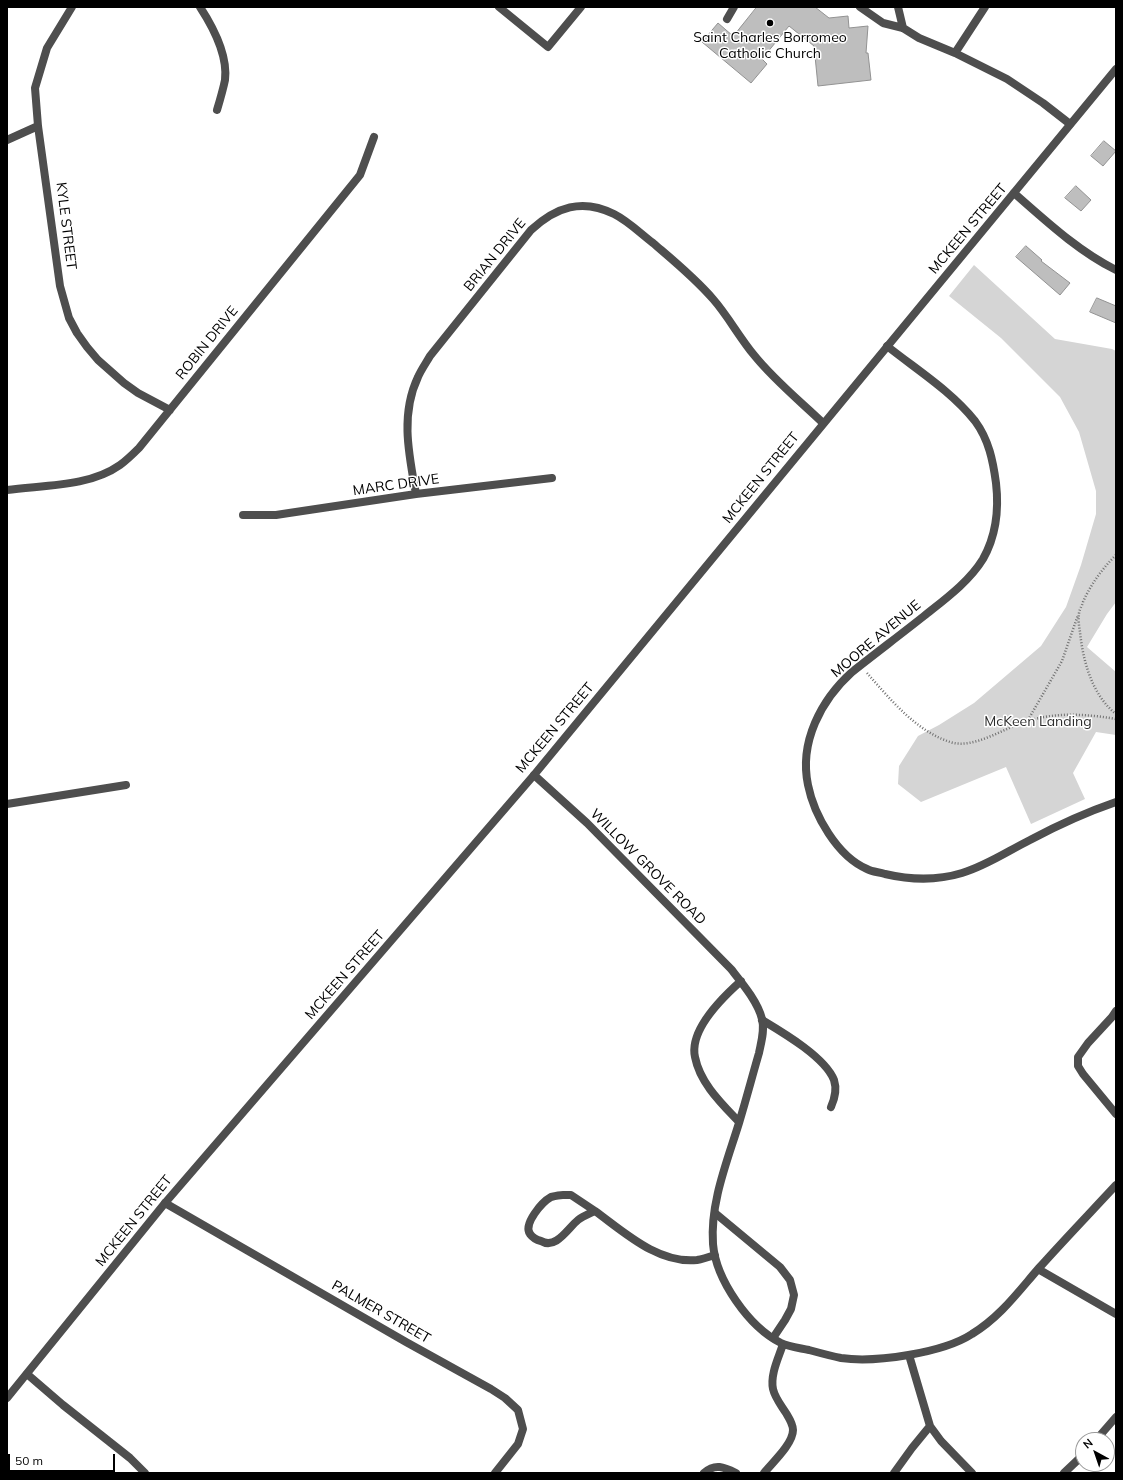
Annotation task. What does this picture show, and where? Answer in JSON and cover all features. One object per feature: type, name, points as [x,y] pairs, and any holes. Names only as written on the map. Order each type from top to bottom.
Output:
[{"type":"street","name":"KYLE STREET","points":[[72,7],[47,48],[35,88],[38,126],[60,286],[69,318],[86,348],[124,383],[138,393],[170,410]]},
{"type":"street","points":[[200,7],[215,33],[221,48],[224,63],[225,79],[217,110]]},
{"type":"street","points":[[499,7],[548,47],[580,7]]},
{"type":"street","points":[[726,19],[734,7]]},
{"type":"street","points":[[860,7],[883,23],[903,28],[920,38],[955,53],[1007,79],[1043,103],[1070,124]]},
{"type":"street","points":[[898,7],[903,28]]},
{"type":"street","points":[[955,53],[985,7]]},
{"type":"street","name":"MCKEEN STREET","points":[[7,1398],[166,1203],[534,775],[1116,69]]},
{"type":"street","points":[[7,140],[38,126]]},
{"type":"street","name":"ROBIN DRIVE","points":[[7,490],[72,482],[97,476],[120,465],[139,448],[360,175],[374,137]]},
{"type":"street","points":[[1014,194],[1072,242],[1099,261],[1116,270]]},
{"type":"street","name":"BRIAN DRIVE","points":[[416,494],[407,442],[407,428],[408,414],[418,377],[430,356],[531,230],[549,214],[560,209],[573,206],[600,208],[614,214],[627,222],[691,275],[714,300],[754,355],[777,380],[824,423]]},
{"type":"street","name":"MOORE AVENUE","points":[[887,346],[941,387],[965,410],[984,436],[994,466],[998,509],[996,523],[988,548],[976,569],[940,603],[843,681],[819,713],[810,738],[806,768],[807,784],[811,800],[827,831],[837,845],[850,858],[867,869],[895,876],[925,879],[940,878],[964,872],[988,862],[1077,817],[1116,802]]},
{"type":"street","name":"MARC DRIVE","points":[[243,515],[276,515],[416,494],[552,478]]},
{"type":"street","name":"WILLOW GROVE ROAD","points":[[534,775],[587,823],[731,969],[741,981],[757,1007],[762,1020],[763,1030],[759,1053],[721,1180],[715,1213],[713,1244],[715,1256],[727,1285],[742,1309],[756,1325],[773,1338],[783,1344],[842,1358],[872,1359],[909,1355],[940,1348],[971,1336],[992,1321],[1015,1298],[1038,1269],[1116,1185]]},
{"type":"street","points":[[7,804],[126,785]]},
{"type":"street","points":[[739,1122],[708,1087],[694,1056],[695,1040],[701,1028],[726,994],[741,981]]},
{"type":"street","points":[[1116,1011],[1088,1043],[1078,1057],[1078,1066],[1082,1074],[1116,1114]]},
{"type":"street","points":[[762,1020],[805,1048],[829,1071],[834,1080],[835,1089],[835,1097],[831,1107]]},
{"type":"street","points":[[594,1211],[578,1220],[566,1234],[550,1243],[543,1243],[530,1234],[528,1227],[530,1220],[545,1201],[556,1196],[571,1196],[594,1211],[651,1250],[665,1256],[696,1260],[715,1256]]},
{"type":"street","name":"PALMER STREET","points":[[166,1203],[406,1342],[491,1388],[505,1398],[518,1410],[523,1429],[518,1444],[495,1473]]},
{"type":"street","points":[[715,1213],[780,1267],[790,1280],[794,1295],[792,1308],[773,1338]]},
{"type":"street","points":[[1038,1269],[1116,1314]]},
{"type":"street","points":[[764,1473],[788,1444],[793,1430],[790,1421],[776,1398],[772,1383],[783,1344]]},
{"type":"street","points":[[909,1355],[930,1426],[941,1441],[972,1473]]},
{"type":"street","points":[[27,1374],[130,1458],[145,1473]]},
{"type":"street","points":[[1103,1432],[1116,1417]]},
{"type":"street","points":[[894,1473],[930,1426]]},
{"type":"street","points":[[1064,1473],[1075,1463]]},
{"type":"street","points":[[704,1473],[720,1466],[736,1473]]},
{"type":"path","points":[[1028,720],[1062,661],[1088,592],[1102,569],[1116,555]]},
{"type":"path","points":[[1079,613],[1082,646],[1091,678],[1100,696],[1116,714]]},
{"type":"path","points":[[861,666],[902,712],[932,734],[951,743],[963,744],[977,742],[1028,720],[1067,714],[1116,719]]},
{"type":"green space","name":"McKeen Landing","points":[[974,265],[1055,339],[1116,351],[1116,602],[1087,647],[1116,672],[1116,735],[1096,732],[1073,773],[1085,799],[1031,824],[1006,767],[921,802],[898,784],[899,766],[918,736],[974,703],[1041,646],[1066,607],[1081,565],[1096,514],[1096,491],[1079,432],[1060,397],[1001,338],[949,296]]},
{"type":"building","points":[[757,7],[815,7],[829,18],[848,16],[849,28],[868,26],[866,53],[868,53],[871,80],[818,86],[814,46],[789,26],[762,59],[767,64],[751,83],[702,42],[718,23],[733,36]]},
{"type":"building","points":[[1104,141],[1116,151],[1103,166],[1091,156]]},
{"type":"building","points":[[1076,186],[1091,200],[1081,211],[1065,198]]},
{"type":"building","points":[[1026,246],[1042,260],[1041,261],[1070,283],[1060,295],[1016,257]]},
{"type":"building","points":[[1097,298],[1116,306],[1116,323],[1090,312]]},
{"type":"place","name":"Saint Charles Borromeo Catholic Church","points":[[770,23]]}]
